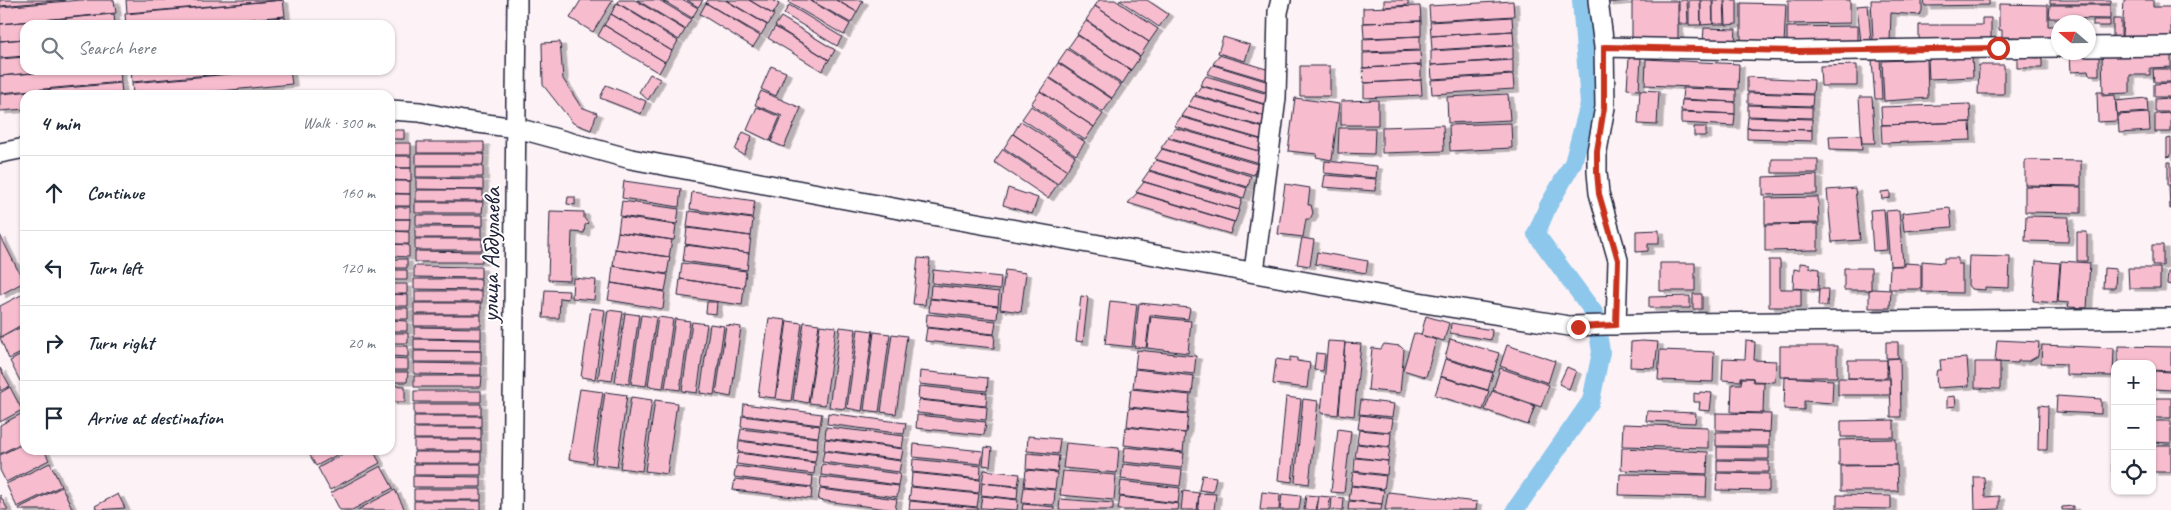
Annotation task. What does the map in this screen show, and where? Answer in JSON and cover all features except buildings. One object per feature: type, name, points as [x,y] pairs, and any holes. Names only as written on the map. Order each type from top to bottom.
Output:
[{"type":"street","name":"улица Абдулаева","points":[[512,510],[517,0]]},
{"type":"street","points":[[1254,272],[1276,98],[1278,27],[1281,0]]},
{"type":"street","points":[[1598,0],[1604,47],[1604,108],[1597,151],[1597,172],[1599,194],[1618,260],[1610,326]]},
{"type":"street","points":[[2096,47],[2171,46]]},
{"type":"street","points":[[1604,47],[1798,51],[2051,47]]},
{"type":"street","points":[[395,110],[420,112],[517,128],[631,159],[904,217],[1254,272],[1412,301],[1582,328],[1610,326],[2171,318]]},
{"type":"street","points":[[0,153],[20,149]]},
{"type":"waterway","points":[[1515,510],[1591,401],[1601,352],[1595,314],[1536,234],[1548,206],[1573,163],[1589,104],[1581,0]]},
{"type":"route","points":[[1578,327],[1616,325],[1618,260],[1599,194],[1597,172],[1597,151],[1604,108],[1604,47],[1798,51],[1998,48]]}]
